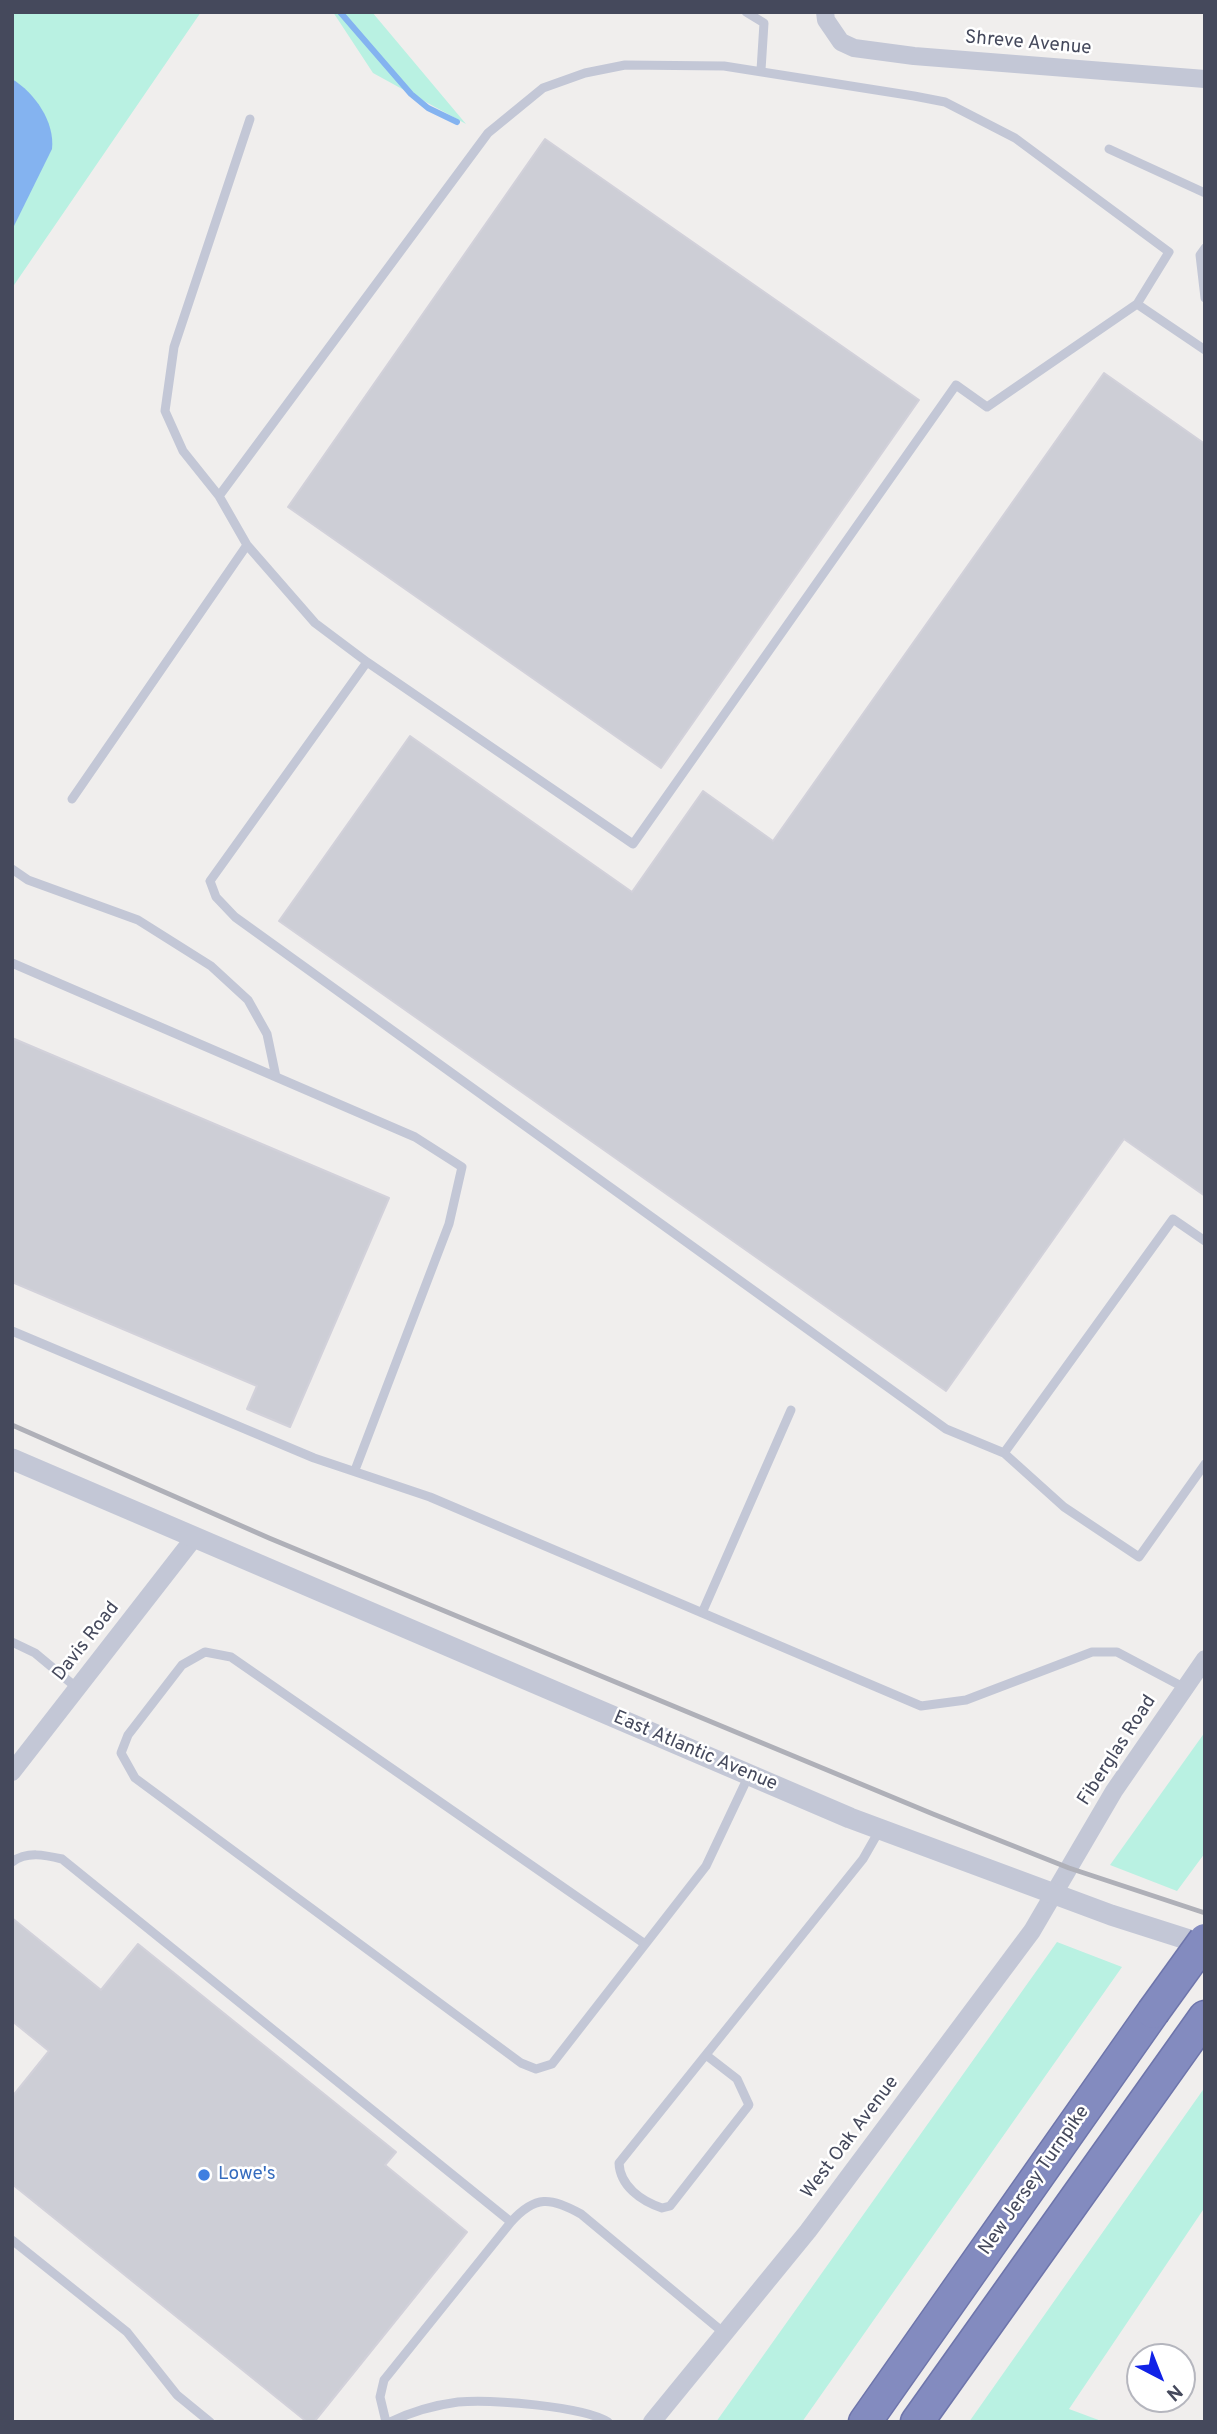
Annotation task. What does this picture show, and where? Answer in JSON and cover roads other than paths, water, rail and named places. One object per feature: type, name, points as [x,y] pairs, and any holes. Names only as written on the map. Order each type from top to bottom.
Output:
[{"type":"highway","name":"New Jersey Turnpike","points":[[865,2422],[1205,1942]]},
{"type":"highway","points":[[917,2422],[1198,2026]]},
{"type":"street","name":"Shreve Avenue","points":[[825,12],[826,20],[841,42],[848,45],[914,56],[1205,79]]},
{"type":"street","name":"East Atlantic Avenue","points":[[12,1459],[880,1829],[1054,1894],[1205,1942]]},
{"type":"street","name":"Davis Road","points":[[12,1772],[194,1538]]},
{"type":"street","name":"Fiberglas Road","points":[[1069,1868],[1114,1791],[1205,1659]]},
{"type":"street","name":"West Oak Avenue","points":[[652,2422],[808,2231],[1032,1931],[1069,1868]]},
{"type":"lane","points":[[746,12],[764,23],[761,70]]},
{"type":"lane","points":[[219,496],[488,133],[543,88],[585,73],[625,65],[666,63],[761,70],[945,102],[1015,138],[1169,252],[1137,304],[986,407],[956,385],[633,844],[367,662],[315,623],[247,545],[219,496],[183,451],[165,411],[174,347],[250,119]]},
{"type":"lane","points":[[1109,149],[1205,193]]},
{"type":"lane","points":[[1205,248],[1200,255],[1205,298]]},
{"type":"lane","points":[[1137,304],[1205,350]]},
{"type":"lane","points":[[72,799],[247,545]]},
{"type":"lane","points":[[367,662],[210,881],[216,897],[246,925],[946,1429],[1004,1453],[1065,1507],[1139,1557],[1205,1464]]},
{"type":"lane","points":[[12,869],[28,880],[138,920],[211,966],[248,1000],[267,1034],[276,1077]]},
{"type":"lane","points":[[12,963],[415,1137],[462,1167],[449,1224],[355,1470]]},
{"type":"lane","points":[[1004,1453],[1173,1219],[1205,1241]]},
{"type":"lane","points":[[12,1331],[314,1458],[430,1497],[921,1706],[966,1700],[1092,1652],[1117,1652],[1185,1688]]},
{"type":"lane","points":[[702,1613],[791,1410]]},
{"type":"lane","points":[[12,1642],[35,1653],[77,1688]]},
{"type":"lane","points":[[645,1944],[231,1657],[205,1652],[182,1665],[128,1735],[121,1753],[135,1778],[521,2063],[536,2069],[552,2064],[706,1866],[748,1774]]},
{"type":"lane","points":[[706,2055],[737,2079],[749,2105],[670,2206],[662,2208],[650,2204],[625,2185],[620,2176],[620,2163],[706,2055],[863,1859],[880,1829]]},
{"type":"lane","points":[[12,1862],[20,1856],[44,1855],[62,1859],[511,2222]]},
{"type":"lane","points":[[608,2422],[575,2408],[461,2402],[425,2409],[388,2422],[380,2397],[384,2380],[511,2222],[526,2206],[539,2201],[568,2207],[581,2214],[724,2333]]},
{"type":"lane","points":[[12,2240],[127,2332],[177,2395],[210,2422]]},
{"type":"water","points":[[12,79],[36,100],[42,109],[50,129],[52,149],[12,230]]},
{"type":"waterway","points":[[340,12],[411,94],[428,108],[457,122]]},
{"type":"railway","points":[[12,1425],[269,1538],[933,1814],[1069,1868],[1205,1913]]},
{"type":"place","name":"Lowe's","points":[[204,2175]]}]
